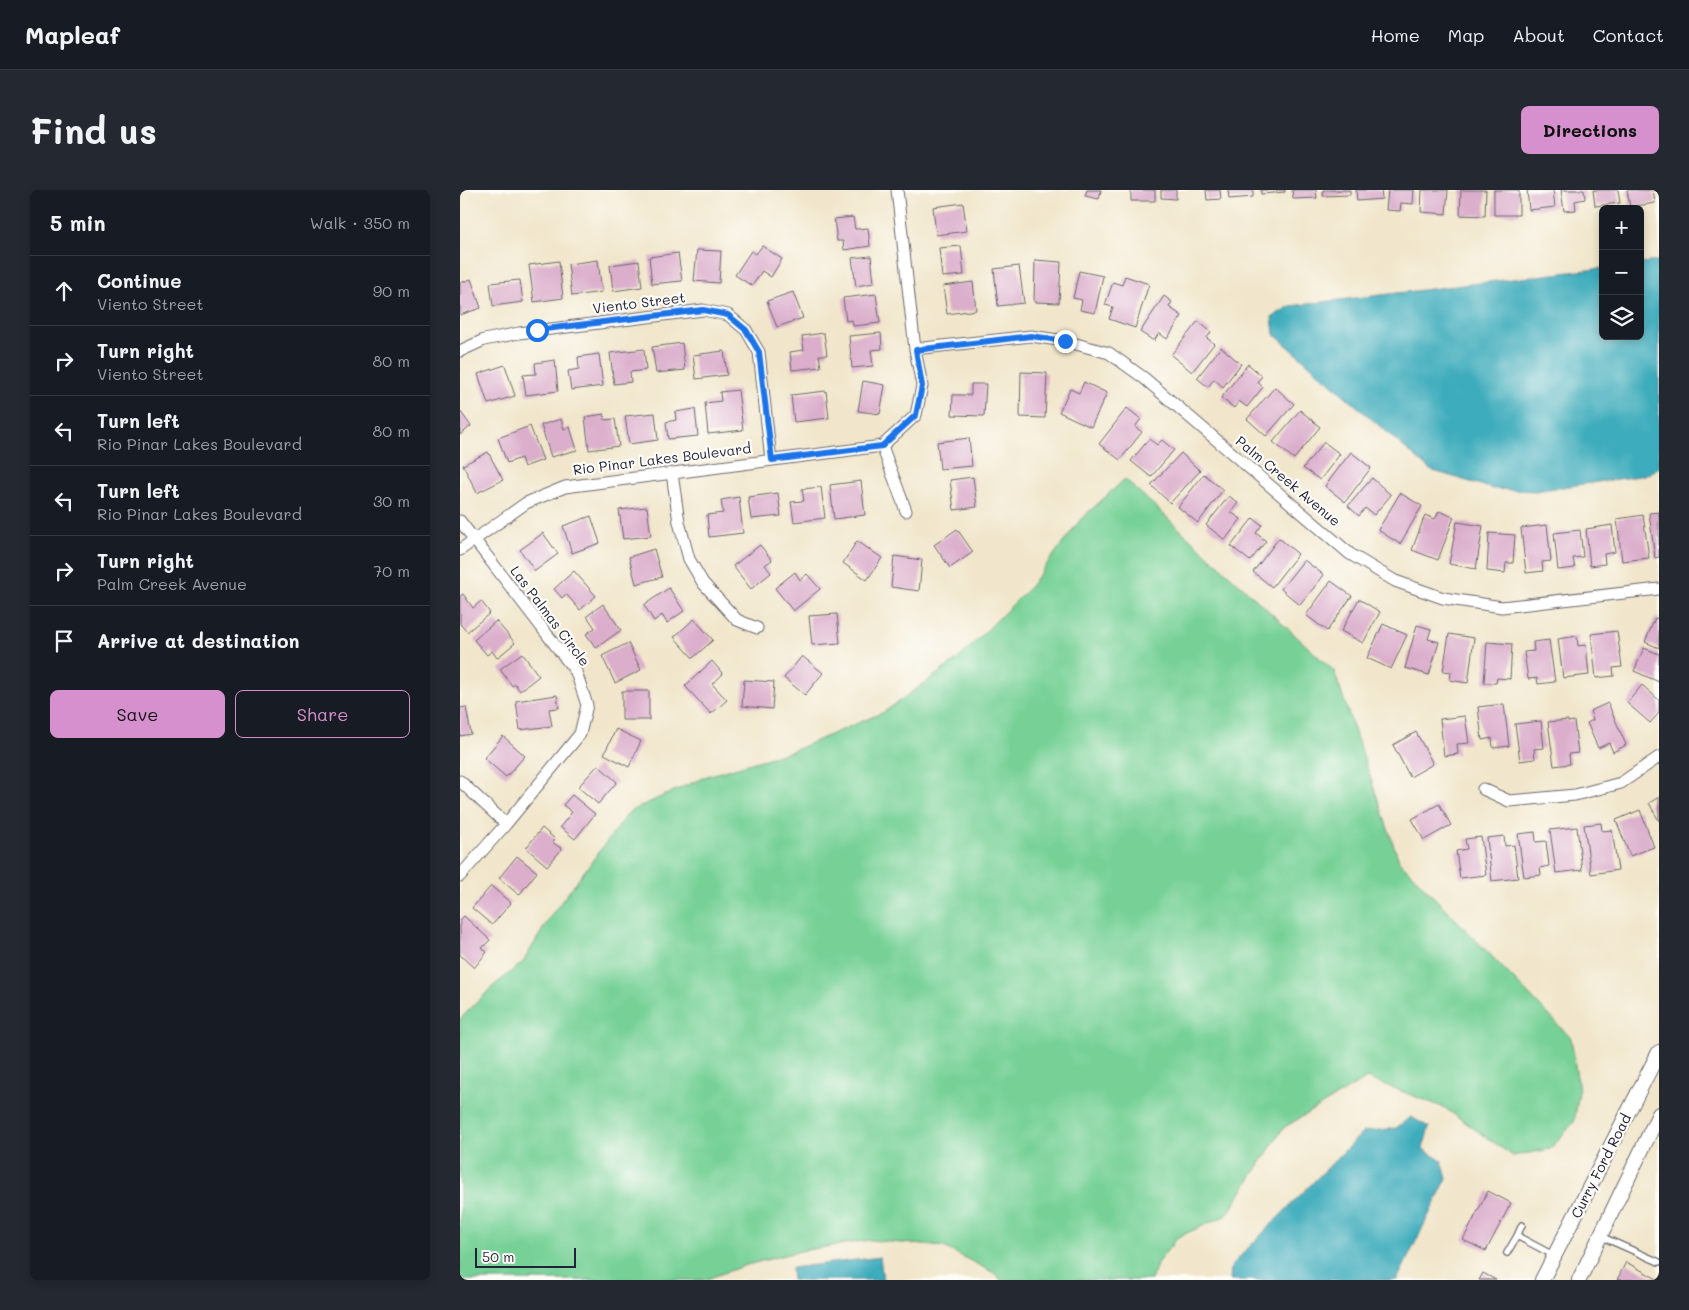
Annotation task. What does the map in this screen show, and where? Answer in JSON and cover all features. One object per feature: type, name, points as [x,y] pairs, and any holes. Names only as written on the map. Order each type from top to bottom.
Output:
[{"type":"street","points":[[896,190],[922,386],[916,415],[882,446],[906,511]]},
{"type":"street","name":"Viento Street","points":[[460,351],[484,340],[528,332],[703,310],[728,315],[746,330],[759,352],[772,460]]},
{"type":"street","name":"Palm Creek Avenue","points":[[916,350],[1031,336],[1065,341],[1109,353],[1144,378],[1350,554],[1395,581],[1443,598],[1502,607],[1659,589]]},
{"type":"street","name":"Rio Pinar Lakes Boulevard","points":[[460,550],[526,503],[565,487],[882,446]]},
{"type":"street","points":[[672,473],[679,522],[689,559],[703,583],[737,620],[757,628]]},
{"type":"street","name":"Las Palmas Circle","points":[[460,521],[576,672],[587,705],[580,734],[506,824],[460,876]]},
{"type":"street","points":[[1483,789],[1509,802],[1575,795],[1621,784],[1659,757]]},
{"type":"street","points":[[460,781],[506,824]]},
{"type":"street","name":"Curry Ford Road","points":[[1542,1280],[1659,1052]]},
{"type":"street","name":"Curry Ford Road","points":[[1579,1280],[1659,1114]]},
{"type":"lane","points":[[1508,1253],[1522,1225]]},
{"type":"lane","points":[[1517,1236],[1554,1256]]},
{"type":"lane","points":[[1600,1236],[1659,1262]]},
{"type":"green space","points":[[1125,479],[1334,671],[1399,861],[1571,1038],[1579,1091],[1574,1122],[1550,1149],[1513,1156],[1445,1108],[1367,1078],[1283,1128],[1227,1215],[1178,1237],[1158,1262],[1151,1280],[1001,1280],[994,1273],[944,1247],[870,1240],[800,1251],[743,1266],[704,1280],[460,1280],[460,1019],[492,987],[523,962],[552,914],[630,811],[707,776],[792,751],[884,712],[957,660],[1028,589],[1081,519]]},
{"type":"water","points":[[1659,261],[1659,468],[1646,475],[1535,491],[1494,489],[1430,470],[1274,334],[1272,317],[1290,306],[1599,268],[1599,340],[1644,340],[1644,263]]},
{"type":"water","points":[[1411,1117],[1429,1127],[1423,1149],[1442,1161],[1447,1178],[1397,1280],[1230,1280],[1231,1267],[1246,1250],[1363,1132],[1396,1128]]},
{"type":"water","points":[[880,1257],[883,1280],[792,1280],[791,1268]]},
{"type":"building","points":[[1087,190],[1101,190],[1099,199],[1085,196]]},
{"type":"building","points":[[1131,190],[1155,190],[1155,201],[1131,201]]},
{"type":"building","points":[[1161,190],[1176,190],[1176,199],[1161,198]]},
{"type":"building","points":[[1206,190],[1220,190],[1221,199],[1207,200]]},
{"type":"building","points":[[1228,190],[1253,190],[1253,197],[1229,199]]},
{"type":"building","points":[[1261,190],[1285,190],[1285,192],[1261,194]]},
{"type":"building","points":[[1292,190],[1316,190],[1317,198],[1293,199]]},
{"type":"building","points":[[1323,190],[1350,190],[1350,195],[1323,196]]},
{"type":"building","points":[[1356,190],[1381,190],[1382,199],[1357,201]]},
{"type":"building","points":[[1388,190],[1414,190],[1413,204],[1401,203],[1400,211],[1386,210]]},
{"type":"building","points":[[1422,190],[1448,190],[1446,214],[1421,212]]},
{"type":"building","points":[[1461,190],[1486,190],[1485,216],[1460,215]]},
{"type":"building","points":[[1494,190],[1519,190],[1519,215],[1494,215]]},
{"type":"building","points":[[1527,190],[1553,190],[1555,207],[1529,210]]},
{"type":"building","points":[[1561,190],[1584,190],[1585,199],[1575,201],[1576,210],[1564,211]]},
{"type":"building","points":[[1593,190],[1618,190],[1620,203],[1595,206]]},
{"type":"building","points":[[1627,190],[1653,190],[1655,203],[1630,205]]},
{"type":"building","points":[[963,203],[967,231],[936,235],[933,207]]},
{"type":"building","points":[[853,217],[855,229],[868,228],[870,246],[844,250],[843,241],[837,241],[834,219]]},
{"type":"building","points":[[762,246],[782,259],[771,277],[762,271],[752,286],[735,275],[751,251],[756,254]]},
{"type":"building","points":[[961,246],[964,275],[942,277],[939,248]]},
{"type":"building","points":[[697,250],[721,251],[719,283],[694,281]]},
{"type":"building","points":[[678,253],[682,281],[652,284],[649,257]]},
{"type":"building","points":[[871,256],[874,283],[856,286],[852,258]]},
{"type":"building","points":[[598,260],[602,292],[572,296],[568,264]]},
{"type":"building","points":[[1035,260],[1061,262],[1059,303],[1034,302]]},
{"type":"building","points":[[559,261],[563,298],[534,302],[529,265]]},
{"type":"building","points":[[639,261],[642,287],[613,291],[610,265]]},
{"type":"building","points":[[1019,266],[1024,303],[998,306],[994,269]]},
{"type":"building","points":[[1079,271],[1103,276],[1095,313],[1080,310],[1082,300],[1073,298]]},
{"type":"building","points":[[1125,276],[1149,284],[1135,328],[1109,319],[1113,307],[1105,305],[1113,282],[1122,285]]},
{"type":"building","points":[[471,279],[481,308],[460,315],[460,283]]},
{"type":"building","points":[[520,280],[523,302],[493,306],[490,283]]},
{"type":"building","points":[[973,282],[976,310],[947,314],[943,286]]},
{"type":"building","points":[[793,292],[803,318],[777,327],[767,301]]},
{"type":"building","points":[[876,294],[880,323],[853,326],[852,320],[846,321],[843,298]]},
{"type":"building","points":[[1164,296],[1172,302],[1169,307],[1182,316],[1167,339],[1159,333],[1154,341],[1140,332]]},
{"type":"building","points":[[1198,321],[1211,332],[1207,338],[1214,344],[1192,372],[1171,355]]},
{"type":"building","points":[[824,333],[827,355],[819,355],[821,367],[792,370],[790,352],[804,350],[802,336]]},
{"type":"building","points":[[881,333],[882,349],[871,350],[873,366],[852,368],[849,336]]},
{"type":"building","points":[[682,343],[685,370],[656,373],[652,347]]},
{"type":"building","points":[[1221,347],[1241,364],[1223,387],[1214,379],[1208,387],[1197,378]]},
{"type":"building","points":[[644,349],[646,370],[630,372],[631,382],[614,384],[610,353]]},
{"type":"building","points":[[724,351],[727,375],[696,379],[693,355]]},
{"type":"building","points":[[599,354],[603,386],[571,390],[568,371],[579,369],[578,357]]},
{"type":"building","points":[[555,360],[558,391],[526,395],[523,375],[536,374],[535,363]]},
{"type":"building","points":[[1248,364],[1262,376],[1257,382],[1263,387],[1247,407],[1239,401],[1234,408],[1221,398]]},
{"type":"building","points":[[505,365],[515,396],[488,404],[478,374]]},
{"type":"building","points":[[1021,372],[1047,373],[1045,418],[1020,417]]},
{"type":"building","points":[[863,381],[885,385],[880,414],[858,411]]},
{"type":"building","points":[[1084,382],[1107,393],[1091,427],[1059,412],[1070,389],[1079,393]]},
{"type":"building","points":[[971,384],[986,384],[984,416],[952,415],[953,395],[971,395]]},
{"type":"building","points":[[1275,387],[1294,404],[1266,436],[1247,419]]},
{"type":"building","points":[[738,390],[743,430],[708,434],[705,403],[721,401],[720,392]]},
{"type":"building","points":[[826,391],[829,418],[794,422],[791,395]]},
{"type":"building","points":[[1127,408],[1141,419],[1135,427],[1142,432],[1120,460],[1099,444]]},
{"type":"building","points":[[695,409],[698,436],[668,439],[666,422],[676,420],[675,412]]},
{"type":"building","points":[[1300,410],[1320,427],[1294,459],[1273,442]]},
{"type":"building","points":[[460,411],[471,426],[460,435]]},
{"type":"building","points":[[655,413],[658,440],[629,444],[625,416]]},
{"type":"building","points":[[604,414],[605,420],[615,419],[619,446],[589,450],[585,417]]},
{"type":"building","points":[[561,419],[564,429],[570,427],[577,450],[551,457],[541,425]]},
{"type":"building","points":[[530,426],[543,460],[524,467],[521,458],[507,463],[498,438]]},
{"type":"building","points":[[969,438],[972,466],[940,469],[937,442]]},
{"type":"building","points":[[1149,439],[1157,445],[1162,440],[1174,450],[1151,477],[1131,461]]},
{"type":"building","points":[[1324,442],[1340,454],[1320,480],[1303,468]]},
{"type":"building","points":[[488,452],[503,480],[477,493],[463,465]]},
{"type":"building","points":[[1351,452],[1371,468],[1345,502],[1325,486]]},
{"type":"building","points":[[1181,453],[1200,471],[1170,503],[1151,485]]},
{"type":"building","points":[[1204,474],[1223,490],[1198,523],[1178,507]]},
{"type":"building","points":[[973,477],[977,507],[954,510],[950,480]]},
{"type":"building","points":[[1372,478],[1391,495],[1374,515],[1365,508],[1359,516],[1348,506]]},
{"type":"building","points":[[861,481],[865,515],[834,519],[830,485]]},
{"type":"building","points":[[821,487],[825,518],[794,522],[791,502],[804,501],[802,489]]},
{"type":"building","points":[[778,493],[781,516],[751,519],[748,497]]},
{"type":"building","points":[[1400,493],[1422,506],[1400,544],[1378,530]]},
{"type":"building","points":[[1229,496],[1238,503],[1231,512],[1241,519],[1225,540],[1206,525]]},
{"type":"building","points":[[739,497],[743,533],[709,537],[707,515],[723,513],[721,500]]},
{"type":"building","points":[[647,507],[651,536],[623,539],[619,510]]},
{"type":"building","points":[[1439,511],[1454,517],[1438,560],[1412,550],[1425,515],[1435,519]]},
{"type":"building","points":[[1659,512],[1659,557],[1655,558],[1649,513]]},
{"type":"building","points":[[1643,515],[1649,558],[1622,561],[1617,519]]},
{"type":"building","points":[[591,516],[600,543],[572,553],[563,526]]},
{"type":"building","points":[[1253,518],[1262,525],[1256,533],[1266,541],[1250,561],[1231,546]]},
{"type":"building","points":[[1457,522],[1483,526],[1476,569],[1449,564]]},
{"type":"building","points":[[1547,525],[1551,561],[1542,562],[1543,571],[1526,573],[1521,528]]},
{"type":"building","points":[[1612,525],[1615,552],[1604,554],[1605,564],[1590,566],[1586,529]]},
{"type":"building","points":[[957,529],[973,552],[950,568],[934,545]]},
{"type":"building","points":[[1580,530],[1583,557],[1573,558],[1575,568],[1558,570],[1554,533]]},
{"type":"building","points":[[543,533],[558,554],[535,571],[520,550]]},
{"type":"building","points":[[1489,533],[1515,535],[1513,563],[1506,563],[1505,573],[1487,571]]},
{"type":"building","points":[[1279,538],[1298,554],[1272,587],[1253,572]]},
{"type":"building","points":[[857,541],[882,558],[867,580],[843,563]]},
{"type":"building","points":[[760,545],[772,560],[765,565],[771,573],[751,589],[733,566]]},
{"type":"building","points":[[654,549],[662,577],[636,584],[629,557]]},
{"type":"building","points":[[894,556],[922,560],[919,591],[891,587]]},
{"type":"building","points":[[1304,560],[1324,575],[1300,605],[1281,589]]},
{"type":"building","points":[[574,571],[596,596],[580,610],[566,594],[562,598],[554,589]]},
{"type":"building","points":[[795,572],[800,580],[807,574],[820,589],[793,611],[775,588]]},
{"type":"building","points":[[1331,581],[1352,596],[1327,631],[1306,615]]},
{"type":"building","points":[[669,588],[684,611],[667,623],[662,615],[654,621],[644,605]]},
{"type":"building","points":[[463,594],[473,608],[481,601],[490,613],[467,632],[460,624],[460,596]]},
{"type":"building","points":[[1359,599],[1380,612],[1363,643],[1341,631]]},
{"type":"building","points":[[603,604],[621,630],[596,648],[586,634],[595,628],[587,616]]},
{"type":"building","points":[[837,614],[840,643],[812,645],[809,616]]},
{"type":"building","points":[[1655,618],[1659,619],[1659,648],[1645,642]]},
{"type":"building","points":[[694,619],[713,640],[693,658],[674,637]]},
{"type":"building","points":[[496,621],[515,643],[497,658],[492,651],[487,655],[474,640]]},
{"type":"building","points":[[1383,624],[1407,635],[1391,669],[1367,658]]},
{"type":"building","points":[[1417,625],[1431,629],[1428,639],[1439,642],[1429,675],[1405,668]]},
{"type":"building","points":[[1617,631],[1622,667],[1613,668],[1614,676],[1596,678],[1591,634]]},
{"type":"building","points":[[1449,634],[1474,638],[1468,683],[1450,680],[1451,672],[1443,671]]},
{"type":"building","points":[[1577,636],[1578,646],[1586,645],[1589,675],[1563,678],[1558,639]]},
{"type":"building","points":[[1549,640],[1555,682],[1538,684],[1537,678],[1528,679],[1524,652],[1534,651],[1533,642]]},
{"type":"building","points":[[1487,642],[1512,644],[1510,679],[1497,678],[1496,683],[1484,683]]},
{"type":"building","points":[[628,643],[641,670],[615,683],[602,656]]},
{"type":"building","points":[[1644,648],[1659,654],[1659,682],[1634,671]]},
{"type":"building","points":[[522,653],[539,676],[520,691],[515,684],[512,686],[500,669]]},
{"type":"building","points":[[802,656],[823,673],[805,695],[784,678]]},
{"type":"building","points":[[712,661],[723,674],[712,684],[727,700],[711,714],[685,686]]},
{"type":"building","points":[[744,680],[774,682],[772,709],[742,706]]},
{"type":"building","points":[[1642,685],[1659,700],[1659,713],[1650,723],[1627,703]]},
{"type":"building","points":[[622,691],[649,691],[649,720],[622,720]]},
{"type":"building","points":[[557,695],[559,708],[549,709],[552,726],[520,730],[516,701]]},
{"type":"building","points":[[1608,703],[1626,745],[1613,752],[1609,743],[1598,748],[1587,723],[1593,720],[1590,711]]},
{"type":"building","points":[[1504,704],[1509,746],[1493,748],[1492,738],[1482,740],[1478,707]]},
{"type":"building","points":[[466,707],[471,734],[460,736],[460,708]]},
{"type":"building","points":[[1465,716],[1469,743],[1457,744],[1458,754],[1444,756],[1440,719]]},
{"type":"building","points":[[1568,720],[1568,722],[1574,721],[1578,753],[1569,754],[1570,764],[1554,766],[1548,722]]},
{"type":"building","points":[[1541,721],[1544,748],[1534,749],[1535,759],[1520,761],[1515,724]]},
{"type":"building","points":[[616,729],[641,741],[629,767],[604,754]]},
{"type":"building","points":[[1416,732],[1433,764],[1410,777],[1393,745]]},
{"type":"building","points":[[503,736],[525,756],[506,777],[484,758]]},
{"type":"building","points":[[598,765],[617,782],[598,804],[578,787]]},
{"type":"building","points":[[572,795],[595,814],[575,839],[560,827],[572,812],[563,805]]},
{"type":"building","points":[[1659,797],[1659,821],[1649,803]]},
{"type":"building","points":[[1439,804],[1451,825],[1424,840],[1412,819]]},
{"type":"building","points":[[1640,810],[1654,847],[1630,856],[1616,820]]},
{"type":"building","points":[[1601,823],[1602,831],[1612,830],[1618,870],[1591,874],[1584,825]]},
{"type":"building","points":[[1577,827],[1582,870],[1556,873],[1550,830]]},
{"type":"building","points":[[542,828],[555,839],[552,842],[562,849],[547,866],[526,848]]},
{"type":"building","points":[[1535,832],[1536,842],[1546,841],[1549,866],[1540,868],[1541,875],[1524,877],[1518,834]]},
{"type":"building","points":[[1504,836],[1505,846],[1514,845],[1518,878],[1492,881],[1487,838]]},
{"type":"building","points":[[1481,837],[1486,875],[1460,878],[1456,851],[1467,849],[1465,839]]},
{"type":"building","points":[[517,856],[537,872],[519,895],[499,878]]},
{"type":"building","points":[[491,886],[511,903],[492,925],[472,908]]},
{"type":"building","points":[[464,916],[490,940],[482,948],[487,952],[474,968],[460,955],[460,920]]},
{"type":"building","points":[[1488,1191],[1511,1203],[1486,1251],[1463,1240]]},
{"type":"building","points":[[1626,1262],[1659,1280],[1617,1280]]},
{"type":"building","points":[[1483,1273],[1496,1280],[1479,1280]]},
{"type":"route","points":[[537,330],[703,310],[728,315],[746,330],[759,352],[772,460],[882,446],[916,415],[922,386],[916,350],[1031,336],[1065,341]]}]
